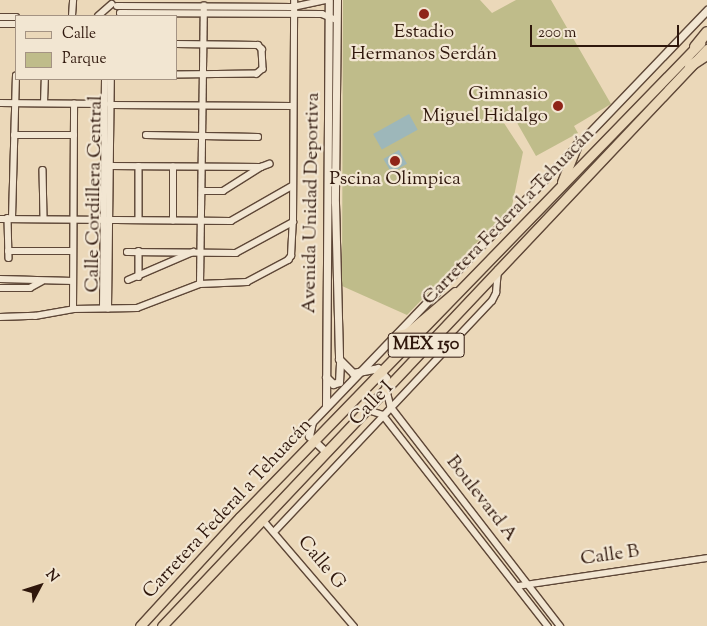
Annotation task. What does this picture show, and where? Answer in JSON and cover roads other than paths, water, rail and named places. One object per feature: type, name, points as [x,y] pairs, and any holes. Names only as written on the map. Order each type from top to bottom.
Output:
[{"type":"highway","points":[[695,47],[707,34]]},
{"type":"highway","points":[[690,66],[707,55]]},
{"type":"main road","name":"Carretera Federal a Tehuacán","points":[[140,626],[313,442],[695,47]]},
{"type":"main road","name":"MEX 150","points":[[690,66],[707,49]]},
{"type":"main road","name":"Carretera Federal a Tehuacán","points":[[162,626],[263,520],[364,409],[690,66]]},
{"type":"main road","points":[[560,188],[577,145]]},
{"type":"main road","points":[[397,335],[407,333],[441,301],[471,280]]},
{"type":"street","points":[[72,0],[72,15]]},
{"type":"street","points":[[0,317],[35,316],[73,309],[137,308],[200,284],[247,282],[291,256],[293,222],[294,0]]},
{"type":"street","name":"Avenida Unidad Deportiva","points":[[326,406],[337,0]]},
{"type":"street","points":[[111,3],[120,15],[294,10],[325,1]]},
{"type":"street","name":"Avenida Unidad Deportiva","points":[[325,1],[332,165]]},
{"type":"street","points":[[99,15],[111,3],[176,3],[204,6],[231,3],[294,10],[325,15],[337,20]]},
{"type":"street","points":[[231,3],[231,13]]},
{"type":"street","points":[[200,284],[199,251],[204,191],[204,6]]},
{"type":"street","points":[[325,452],[313,442],[309,429],[326,406],[397,335],[707,10]]},
{"type":"street","points":[[0,17],[15,17]]},
{"type":"street","points":[[0,24],[15,24]]},
{"type":"street","points":[[178,44],[261,46],[262,73],[178,75]]},
{"type":"street","points":[[9,258],[16,80]]},
{"type":"street","points":[[44,80],[44,103]]},
{"type":"street","name":"Calle Cordillera Central","points":[[105,80],[110,166],[106,220]]},
{"type":"street","name":"Calle Cordillera Central","points":[[106,309],[108,105],[111,80]]},
{"type":"street","points":[[0,103],[293,106]]},
{"type":"street","points":[[73,309],[74,104]]},
{"type":"street","points":[[14,136],[74,135]]},
{"type":"street","points":[[146,135],[258,137]]},
{"type":"street","points":[[204,191],[223,190],[269,164]]},
{"type":"street","points":[[110,166],[261,167]]},
{"type":"street","points":[[139,166],[139,220]]},
{"type":"street","points":[[173,167],[173,221]]},
{"type":"street","points":[[43,170],[44,219]]},
{"type":"street","points":[[0,218],[173,221],[236,219],[292,186]]},
{"type":"street","name":"Avenida Unidad Deportiva","points":[[326,377],[333,384],[339,382],[332,202]]},
{"type":"street","points":[[126,252],[199,251],[236,253],[293,222]]},
{"type":"street","points":[[8,251],[72,251]]},
{"type":"street","points":[[128,280],[199,251]]},
{"type":"street","points":[[139,252],[139,277]]},
{"type":"street","name":"Calle I","points":[[275,531],[492,301],[496,293],[498,270]]},
{"type":"street","points":[[0,280],[28,279],[41,282],[73,282]]},
{"type":"street","points":[[0,288],[30,288],[41,282]]},
{"type":"street","points":[[339,359],[353,373],[374,367],[382,371],[386,387]]},
{"type":"street","name":"Boulevard A","points":[[386,387],[391,407],[560,626]]},
{"type":"street","points":[[364,409],[383,415]]},
{"type":"street","name":"Boulevard A","points":[[383,415],[548,626]]},
{"type":"street","points":[[447,496],[454,491]]},
{"type":"street","name":"Calle G","points":[[263,520],[275,531],[354,626]]},
{"type":"street","name":"Calle B","points":[[518,586],[527,582],[707,558]]},
{"type":"water","points":[[409,114],[418,130],[382,150],[373,134]]},
{"type":"water","name":"Pscina Olimpica","points":[[399,150],[407,164],[391,173],[383,159]]},
{"type":"place","name":"Estadio Hermanos Serdán","points":[[424,14]]},
{"type":"place","name":"Gimnasio Miguel Hidalgo","points":[[558,106]]},
{"type":"place","name":"Pscina Olimpica","points":[[395,161]]}]
